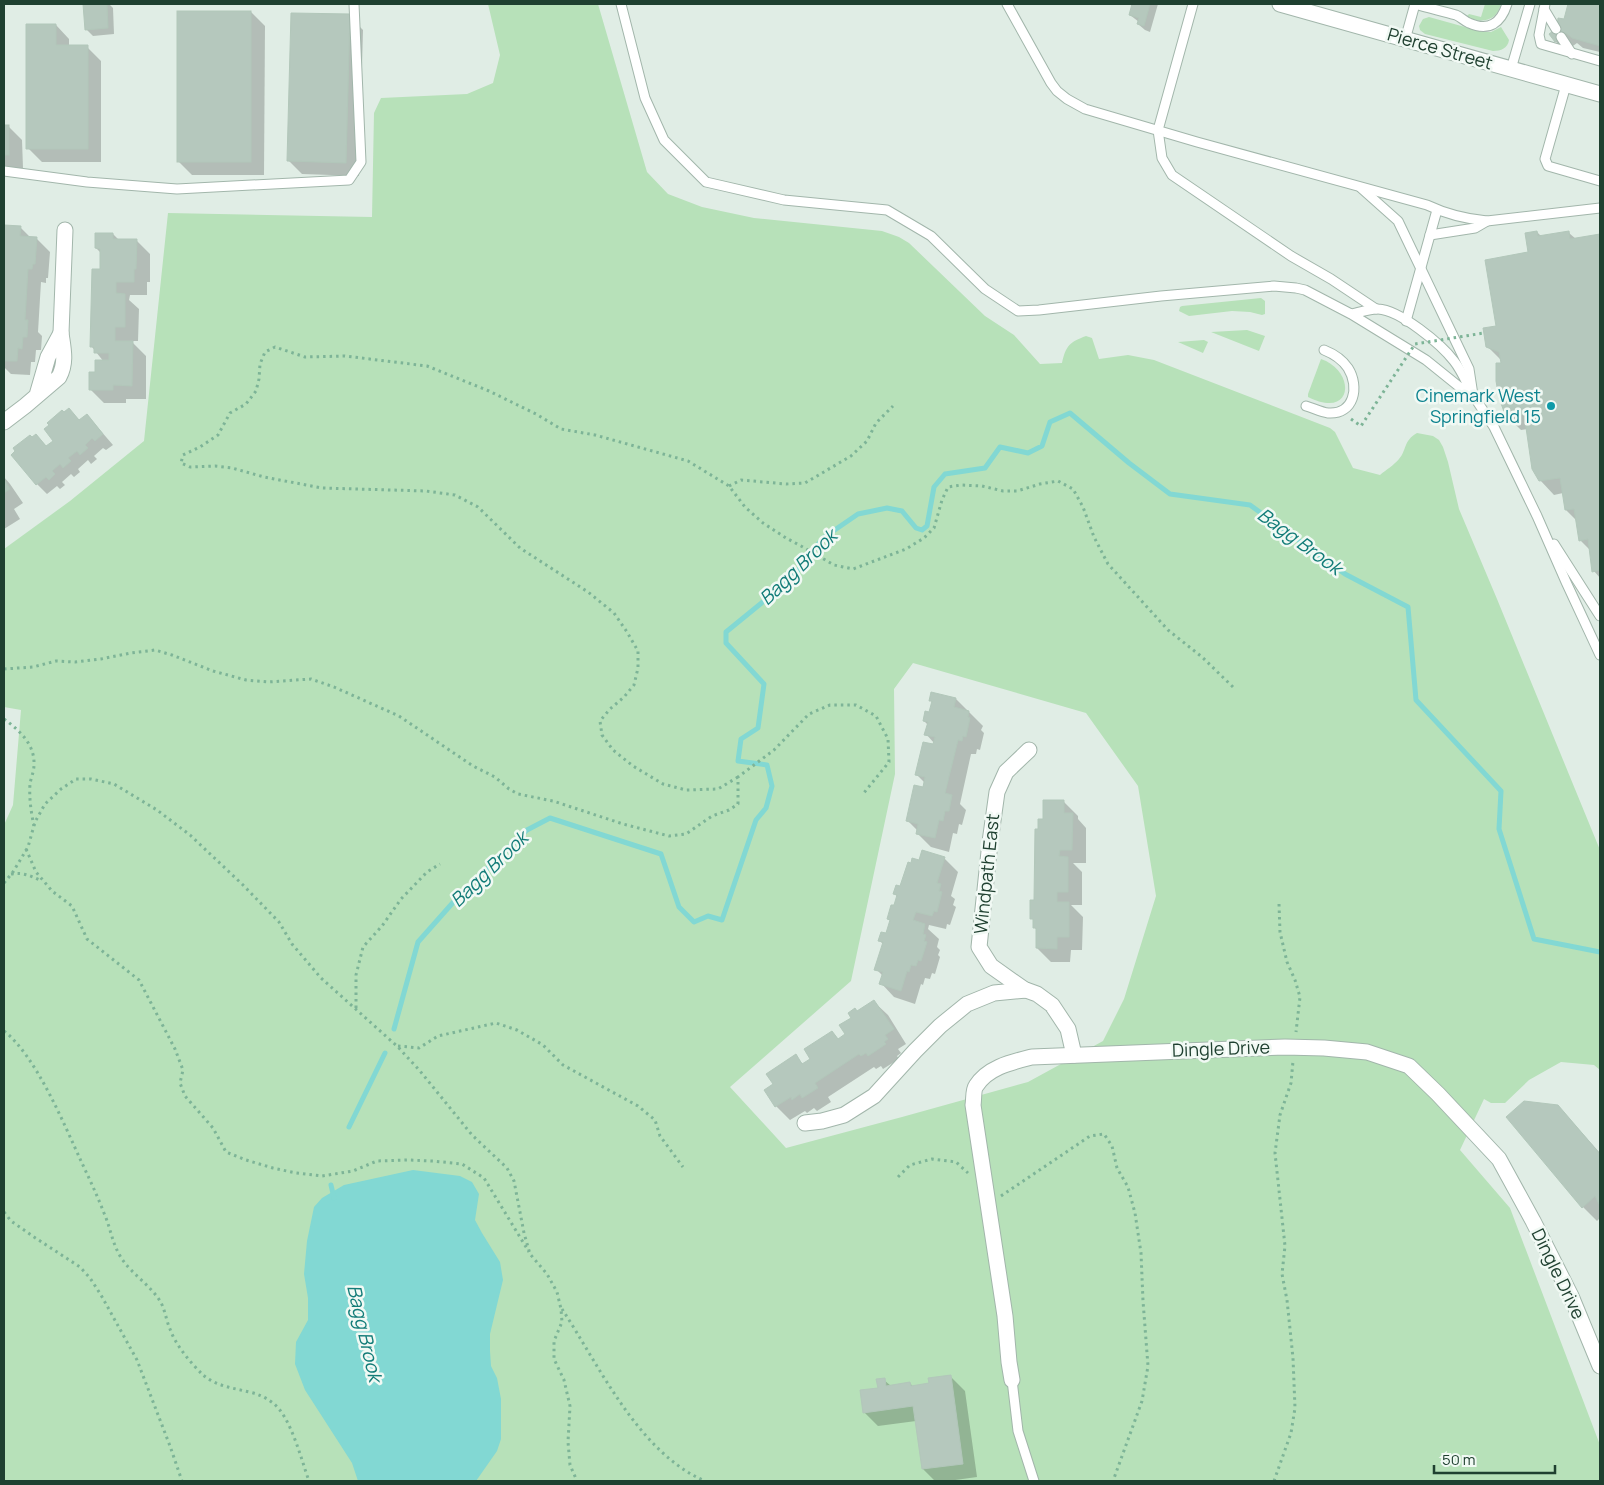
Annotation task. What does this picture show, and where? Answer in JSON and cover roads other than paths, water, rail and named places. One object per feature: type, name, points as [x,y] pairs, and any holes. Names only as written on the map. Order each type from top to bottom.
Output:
[{"type":"street","name":"Pierce Street","points":[[1280,4],[1600,94]]},
{"type":"street","points":[[4,422],[53,383],[62,370],[64,354],[61,332],[65,230]]},
{"type":"street","name":"Windpath East","points":[[1029,750],[1006,772],[997,792],[979,947],[991,966],[1025,990],[1037,994],[1052,1005],[1068,1029],[1074,1055]]},
{"type":"street","points":[[805,1123],[844,1116],[874,1096],[940,1026],[968,1004],[994,993],[1025,990]]},
{"type":"street","name":"Dingle Drive","points":[[1012,1380],[1005,1316],[974,1105],[975,1087],[990,1071],[1008,1063],[1032,1057],[1295,1047],[1367,1052],[1409,1066],[1438,1094],[1499,1159],[1571,1296],[1600,1366]]},
{"type":"lane","points":[[4,171],[87,182],[177,189],[349,180],[361,162],[354,4]]},
{"type":"lane","points":[[621,4],[645,98],[664,140],[706,182],[784,200],[887,210],[930,236],[985,289],[1018,311],[1169,295],[1281,286],[1305,290],[1351,314],[1426,360],[1462,389],[1473,395]]},
{"type":"lane","points":[[1007,4],[1051,83],[1067,99],[1085,109],[1427,205],[1442,212],[1474,220],[1487,221],[1600,208]]},
{"type":"lane","points":[[1194,4],[1158,130],[1162,158],[1172,175],[1291,256],[1376,308],[1385,310],[1422,331],[1442,347],[1456,362],[1473,395],[1494,427],[1600,655]]},
{"type":"lane","points":[[1405,40],[1415,4],[1458,16],[1467,23],[1478,26],[1490,26],[1501,17],[1507,4]]},
{"type":"lane","points":[[1510,69],[1530,4]]},
{"type":"lane","points":[[1544,7],[1572,54]]},
{"type":"lane","points":[[1544,7],[1539,35],[1542,44],[1600,61]]},
{"type":"lane","points":[[1566,85],[1545,159],[1548,166],[1600,181]]},
{"type":"lane","points":[[1358,186],[1398,221],[1468,369],[1473,395]]},
{"type":"lane","points":[[1406,322],[1437,210]]},
{"type":"lane","points":[[1430,235],[1475,228],[1487,221]]},
{"type":"lane","points":[[1351,314],[1376,308]]},
{"type":"lane","points":[[1306,406],[1331,413],[1345,409],[1353,399],[1353,380],[1348,368],[1337,356],[1324,350]]},
{"type":"lane","points":[[1537,516],[1600,618],[1586,623]]},
{"type":"lane","points":[[1012,1380],[1018,1431],[1034,1481]]},
{"type":"water","points":[[413,1170],[460,1176],[472,1182],[479,1194],[475,1220],[500,1262],[503,1280],[490,1334],[490,1351],[491,1366],[497,1378],[501,1399],[501,1439],[497,1451],[476,1481],[358,1481],[352,1463],[305,1390],[295,1364],[296,1342],[308,1320],[308,1298],[304,1274],[307,1241],[314,1207],[322,1198],[344,1185]]},
{"type":"waterway","name":"Bagg Brook","points":[[394,1029],[418,942],[457,898],[527,830],[550,818],[661,854],[679,907],[694,922],[708,916],[722,920],[756,820],[766,808],[772,786],[767,765],[738,761],[741,739],[758,728],[764,684],[726,643],[726,632],[792,578],[823,538],[858,514],[887,508],[902,511],[916,528],[922,530],[927,526],[934,487],[945,474],[985,468],[1000,447],[1028,453],[1042,446],[1050,422],[1070,413],[1129,463],[1170,494],[1250,505],[1345,574],[1408,607],[1416,700],[1501,791],[1499,829],[1534,939],[1600,952]]},
{"type":"waterway","name":"Bagg Brook","points":[[349,1127],[385,1053]]},
{"type":"waterway","name":"Bagg Brook","points":[[331,1185],[334,1198]]},
{"type":"place","name":"Cinemark West Springfield 15","points":[[1551,406]]}]
